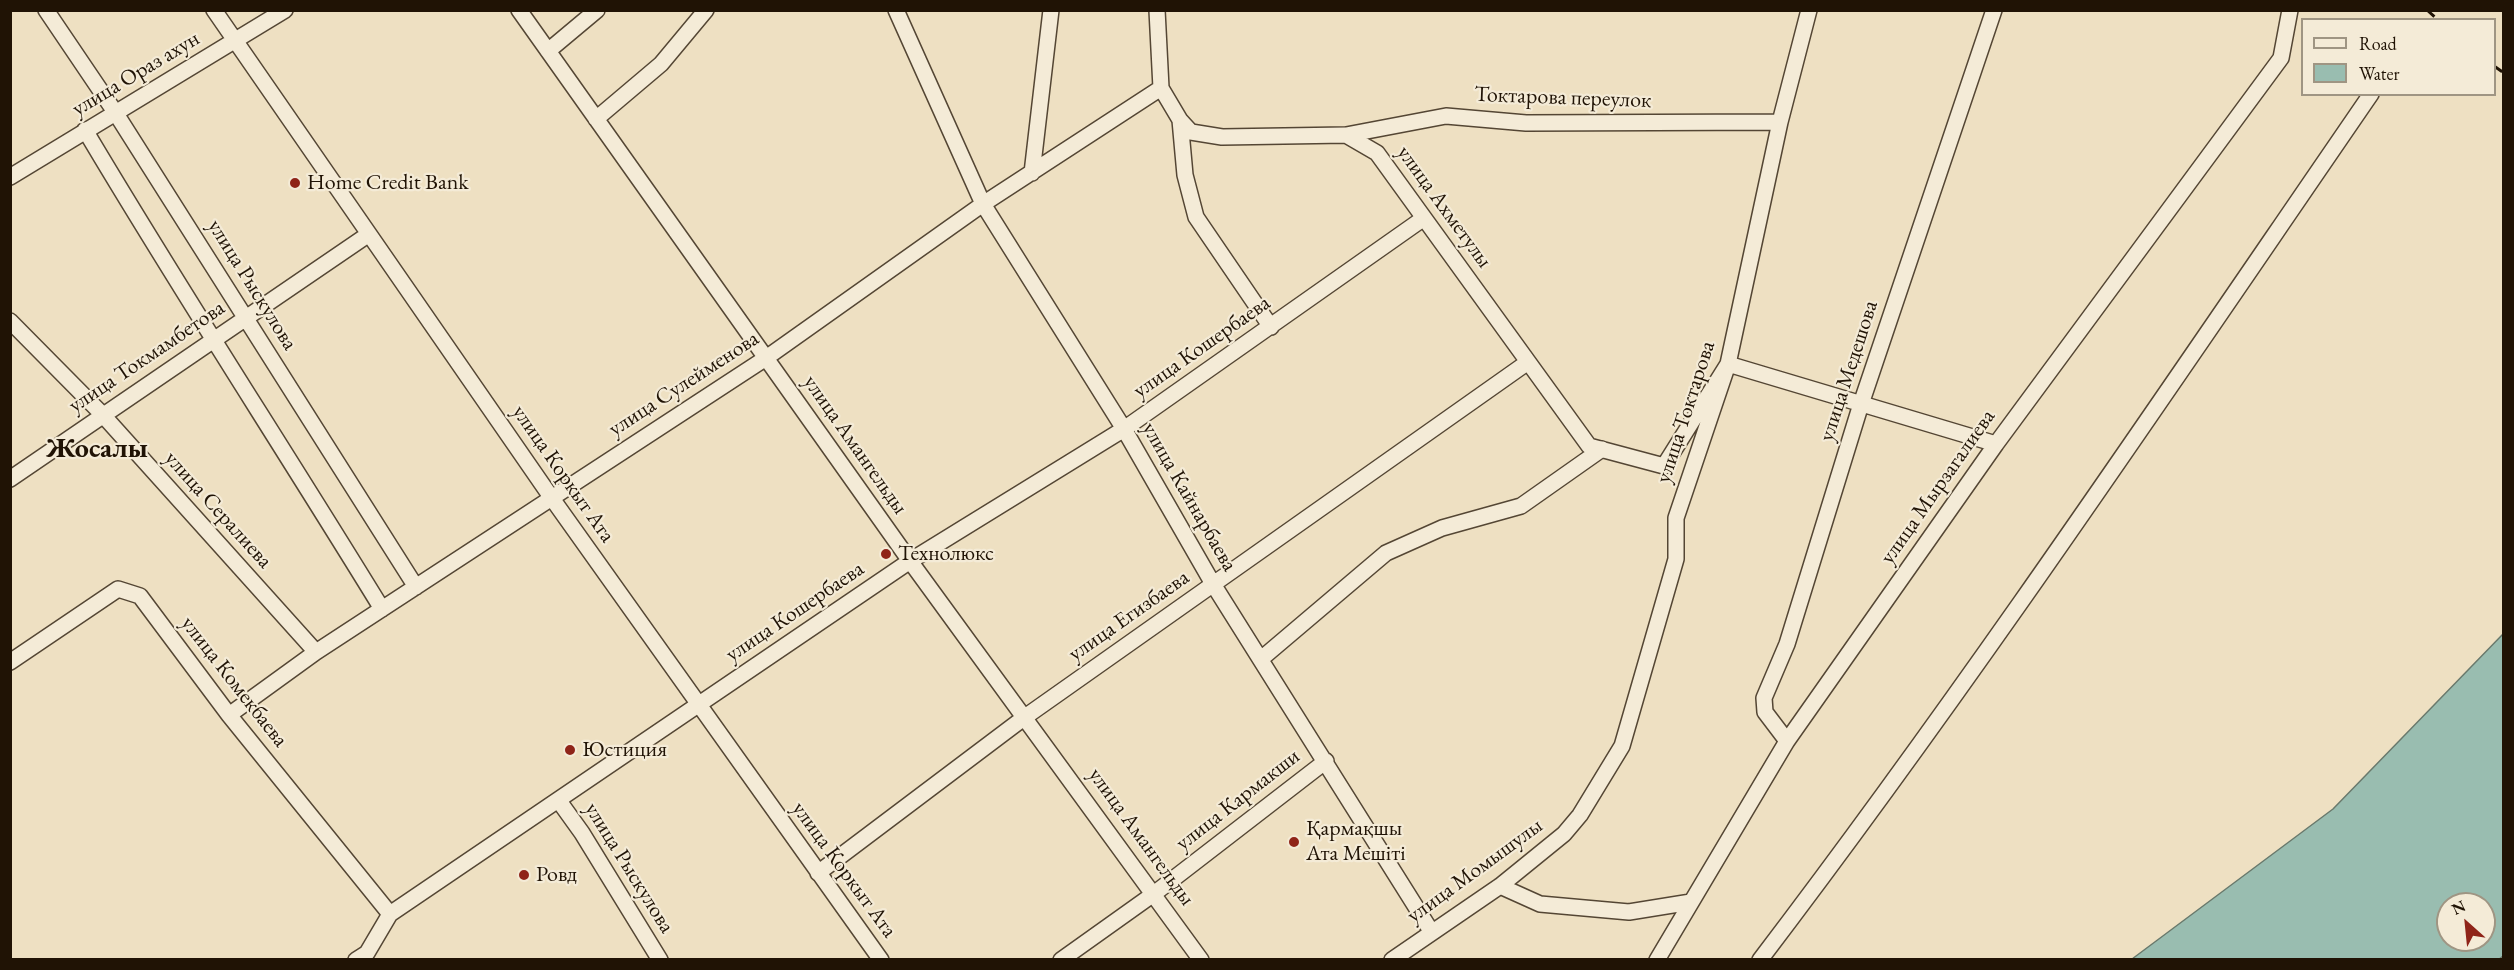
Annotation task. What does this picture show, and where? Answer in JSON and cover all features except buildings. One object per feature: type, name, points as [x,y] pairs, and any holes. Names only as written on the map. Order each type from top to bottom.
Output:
[{"type":"street","name":"улица Рыскулова","points":[[46,10],[115,112],[416,587]]},
{"type":"street","name":"улица Коркыт Ата","points":[[214,10],[551,497],[881,960]]},
{"type":"street","name":"улица Ораз ахун","points":[[10,177],[285,10]]},
{"type":"street","name":"улица Амангельды","points":[[519,10],[910,561],[1202,960]]},
{"type":"street","points":[[548,51],[597,10]]},
{"type":"street","points":[[596,119],[661,64],[706,10]]},
{"type":"street","name":"улица Кайнарбаева","points":[[896,10],[983,204],[1124,429],[1213,584],[1431,931]]},
{"type":"street","points":[[1032,172],[1051,10]]},
{"type":"street","points":[[1157,10],[1161,88],[1180,120],[1191,132],[1222,137],[1346,135]]},
{"type":"street","name":"улица Токтарова","points":[[1580,815],[1622,746],[1677,559],[1676,518],[1728,364],[1780,122],[1809,10]]},
{"type":"street","name":"улица Медешова","points":[[1787,741],[1765,712],[1764,698],[1787,644],[1861,404],[1995,10]]},
{"type":"street","name":"улица Мырзагалиева","points":[[1658,960],[1787,741],[1996,444],[2281,58],[2290,10]]},
{"type":"street","name":"улица Сулейменова","points":[[229,715],[316,652],[766,358],[983,204],[1161,88]]},
{"type":"street","points":[[1760,960],[1862,825],[2137,434],[2370,96]]},
{"type":"street","name":"Токтарова переулок","points":[[1346,135],[1446,116],[1526,123],[1780,122]]},
{"type":"street","points":[[1180,120],[1185,175],[1196,217],[1271,327]]},
{"type":"street","points":[[86,130],[213,339],[300,474],[382,609]]},
{"type":"street","name":"улица Ахметулы","points":[[1346,135],[1377,153],[1589,446],[1664,466],[1728,364]]},
{"type":"street","name":"улица Кошербаева","points":[[365,957],[390,914],[910,561],[1124,429],[1424,218]]},
{"type":"street","name":"улица Токмамбетова","points":[[10,479],[102,414],[369,234]]},
{"type":"street","name":"улица Сералиева","points":[[10,321],[102,414],[316,652]]},
{"type":"street","name":"улица Егизбаева","points":[[818,873],[1025,717],[1528,362]]},
{"type":"street","points":[[1728,364],[1996,444]]},
{"type":"street","points":[[1261,659],[1386,553],[1442,528],[1521,506],[1602,449]]},
{"type":"street","name":"улица Комекбаева","points":[[10,662],[118,589],[140,596],[229,715],[390,914]]},
{"type":"street","name":"улица Кармакши","points":[[1061,960],[1155,893],[1326,761]]},
{"type":"street","name":"улица Рыскулова","points":[[559,801],[582,833],[660,960]]},
{"type":"street","name":"улица Момышулы","points":[[1392,960],[1431,931],[1500,886],[1564,834],[1580,815]]},
{"type":"street","points":[[1500,886],[1540,904],[1629,912],[1691,902]]},
{"type":"water","points":[[2503,634],[2503,956],[2498,960],[2132,959],[2333,809]]},
{"type":"railway","points":[[2427,10],[2436,18]]},
{"type":"railway","points":[[2496,67],[2504,73]]},
{"type":"place","name":"Home Credit Bank","points":[[295,183]]},
{"type":"place","name":"Технолюкс","points":[[886,554]]},
{"type":"place","name":"Юстиция","points":[[570,750]]},
{"type":"place","name":"Қармақшы Ата Мешіті","points":[[1294,842]]},
{"type":"place","name":"Ровд","points":[[524,875]]},
{"type":"district","name":"Жосалы","points":[[97,449]]}]
